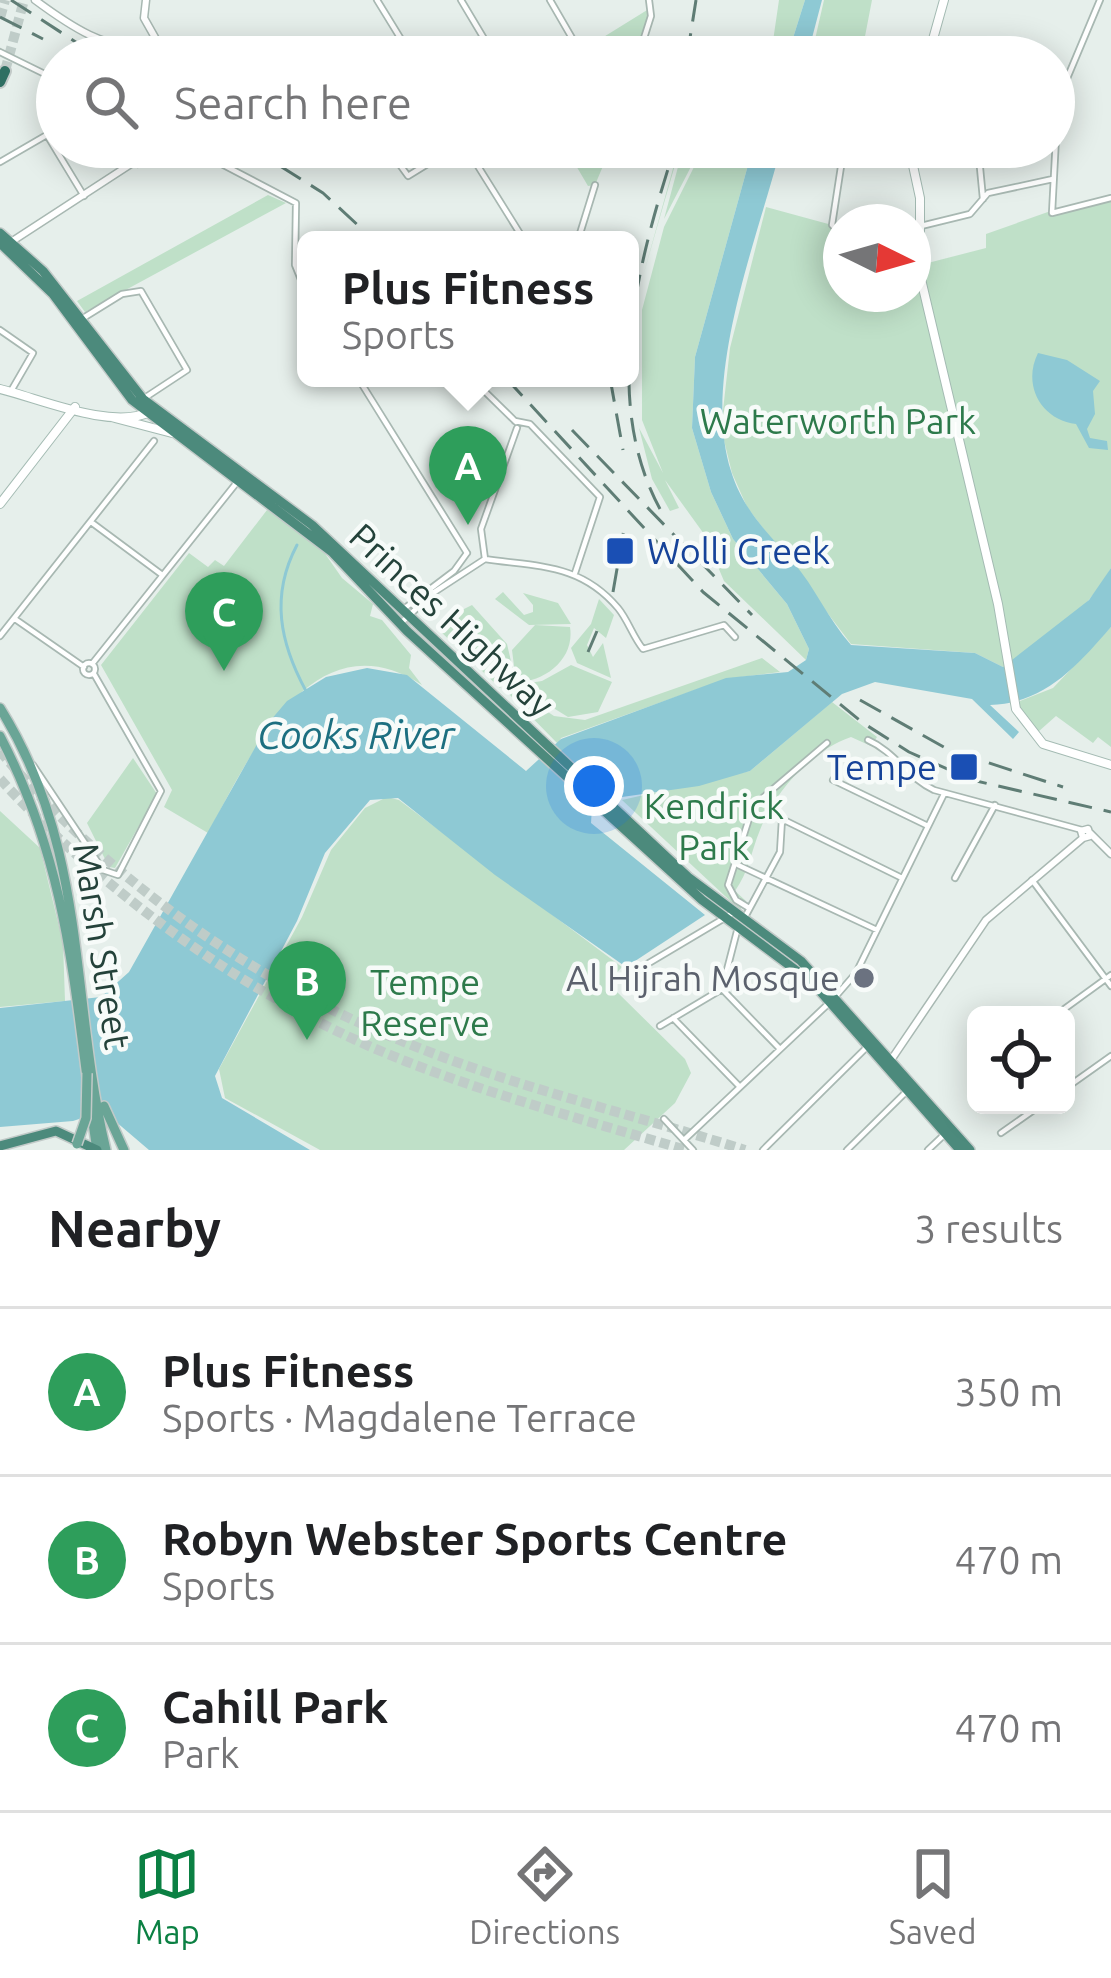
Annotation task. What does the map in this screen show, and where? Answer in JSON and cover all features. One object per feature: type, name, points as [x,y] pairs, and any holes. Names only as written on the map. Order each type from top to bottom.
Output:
[{"type":"highway","name":"Princes Highway","points":[[0,233],[78,321],[138,399],[174,433],[242,477],[332,552],[397,621],[729,916],[833,999],[970,1150]]},
{"type":"highway","points":[[130,417],[138,399]]},
{"type":"highway","name":"Princes Highway","points":[[153,413],[242,477],[407,612],[543,749]]},
{"type":"highway","name":"Princes Highway","points":[[833,999],[960,1150]]},
{"type":"highway","points":[[0,1146],[56,1131],[97,1150]]},
{"type":"main road","points":[[934,36],[944,0]]},
{"type":"main road","points":[[914,168],[919,204]]},
{"type":"main road","points":[[928,312],[1015,704],[1027,730],[1043,744],[1111,765]]},
{"type":"main road","points":[[5,390],[174,433]]},
{"type":"main road","points":[[0,505],[75,407]]},
{"type":"main road","points":[[104,414],[153,413]]},
{"type":"main road","name":"Marsh Street","points":[[0,708],[29,761],[60,842],[91,1072]]},
{"type":"main road","name":"Marsh Street","points":[[0,733],[57,872],[78,968]]},
{"type":"main road","points":[[75,1147],[86,1118],[91,1072]]},
{"type":"main road","points":[[91,1072],[97,1150]]},
{"type":"main road","points":[[91,1072],[106,1150]]},
{"type":"main road","points":[[91,1072],[124,1150]]},
{"type":"street","points":[[146,0],[143,15],[151,36]]},
{"type":"street","points":[[377,0],[399,36]]},
{"type":"street","points":[[461,0],[482,36]]},
{"type":"street","points":[[550,0],[571,36]]},
{"type":"street","points":[[645,36],[651,16],[649,0]]},
{"type":"street","points":[[1075,59],[1101,0],[1111,7]]},
{"type":"street","points":[[41,2],[100,36]]},
{"type":"street","points":[[0,52],[36,70]]},
{"type":"street","points":[[0,162],[36,141]]},
{"type":"street","points":[[67,168],[84,196]]},
{"type":"street","points":[[6,243],[131,168]]},
{"type":"street","points":[[230,168],[296,202],[297,270]]},
{"type":"street","points":[[479,168],[518,231]]},
{"type":"street","points":[[839,204],[842,168]]},
{"type":"street","points":[[980,168],[983,199]]},
{"type":"street","points":[[1053,168],[1052,213],[1111,198]]},
{"type":"street","points":[[931,227],[970,214],[988,193],[1053,179]]},
{"type":"street","points":[[581,231],[595,185]]},
{"type":"street","points":[[78,321],[122,294],[141,291],[187,370],[138,399]]},
{"type":"street","points":[[0,330],[33,353],[5,390]]},
{"type":"street","points":[[363,387],[474,567]]},
{"type":"street","points":[[480,387],[516,424],[540,435],[600,497],[575,573]]},
{"type":"street","points":[[485,559],[481,529],[516,424]]},
{"type":"street","points":[[0,636],[154,441]]},
{"type":"street","points":[[84,667],[92,664],[242,477]]},
{"type":"street","points":[[91,522],[161,574]]},
{"type":"street","points":[[397,621],[466,555],[481,550]]},
{"type":"street","points":[[407,612],[485,559],[542,563],[575,573],[619,609],[639,646],[649,649],[724,625],[735,637]]},
{"type":"street","points":[[13,618],[84,667],[86,674],[94,674],[92,664]]},
{"type":"street","name":"Marsh Street","points":[[29,761],[103,870],[118,875],[159,802],[160,787],[94,674]]},
{"type":"street","points":[[868,740],[889,750],[920,783],[1085,834],[1111,854]]},
{"type":"street","points":[[749,908],[736,900],[728,885],[738,865],[735,851],[755,803],[826,743]]},
{"type":"street","points":[[832,780],[928,826]]},
{"type":"street","points":[[684,1140],[852,980],[944,794]]},
{"type":"street","points":[[956,878],[995,805]]},
{"type":"street","points":[[660,1026],[722,989],[741,923],[779,852],[782,820],[902,878]]},
{"type":"street","points":[[888,1062],[986,920],[1085,834]]},
{"type":"street","points":[[738,865],[877,930]]},
{"type":"street","points":[[1032,880],[1109,980],[1069,1006]]},
{"type":"street","points":[[622,979],[729,916]]},
{"type":"street","points":[[722,989],[780,1049]]},
{"type":"street","points":[[673,1018],[740,1087]]},
{"type":"street","points":[[763,1150],[869,1046]]},
{"type":"street","points":[[1075,1082],[1111,1056]]},
{"type":"street","points":[[847,1150],[908,1090]]},
{"type":"street","points":[[1001,1133],[1028,1114]]},
{"type":"street","points":[[664,1119],[693,1150]]},
{"type":"street","points":[[928,1150],[946,1133]]},
{"type":"green space","points":[[779,0],[805,0],[794,36],[774,36]]},
{"type":"green space","points":[[824,0],[872,0],[865,36],[816,36]]},
{"type":"green space","points":[[652,7],[644,36],[605,36]]},
{"type":"green space","points":[[577,168],[602,168],[595,185],[588,186]]},
{"type":"green space","points":[[678,168],[690,168],[664,219]]},
{"type":"green space","points":[[694,168],[747,168],[695,357],[692,428],[711,492],[733,539],[787,604],[809,649],[806,660],[724,581],[704,534],[665,480],[679,508],[670,511],[652,479],[639,428],[663,473],[642,420],[642,310],[664,227]]},
{"type":"green space","points":[[268,195],[286,203],[85,312],[77,301]]},
{"type":"green space","name":"Waterworth Park","points":[[1111,198],[1111,568],[1091,598],[1064,625],[1003,667],[975,653],[851,644],[747,507],[732,473],[721,428],[730,348],[766,207],[823,223],[823,312],[931,312],[931,262],[986,248],[986,234],[1062,207]]},
{"type":"green space","points":[[439,444],[478,457],[468,487],[456,486],[433,447]]},
{"type":"green space","points":[[267,510],[319,545],[342,578],[373,604],[370,616],[382,620],[411,655],[409,668],[422,685],[383,668],[348,668],[317,681],[289,704],[265,734],[208,833],[164,807],[172,790],[101,665],[189,553],[208,567],[215,560],[224,566]]},
{"type":"green space","points":[[503,592],[524,615],[533,612],[533,605],[523,593],[558,603],[571,624],[529,625],[495,599]]},
{"type":"green space","points":[[599,599],[614,615],[606,638],[594,628],[587,645],[593,657],[603,643],[611,678],[577,663],[571,648],[591,624]]},
{"type":"green space","points":[[472,605],[507,644],[513,670],[500,688],[440,631],[454,614]]},
{"type":"green space","points":[[535,625],[570,627],[568,649],[548,673],[516,682],[512,650]]},
{"type":"green space","points":[[1111,627],[1111,747],[1098,737],[1093,743],[1056,716],[1038,732],[1020,711],[1020,701],[1053,688]]},
{"type":"green space","points":[[762,658],[780,672],[726,679],[561,738],[558,744],[508,693],[512,688],[554,716],[585,720]]},
{"type":"green space","points":[[571,665],[612,682],[598,712],[568,717],[516,685],[542,681]]},
{"type":"green space","name":"Kendrick Park","points":[[832,702],[877,737],[871,746],[851,737],[836,743],[785,787],[767,815],[735,891],[746,901],[740,910],[622,800],[750,771]]},
{"type":"green space","points":[[133,758],[157,794],[115,868],[109,867],[87,823]]},
{"type":"green space","name":"Tempe Reserve","points":[[387,797],[399,800],[622,967],[611,979],[615,990],[685,1059],[691,1073],[675,1103],[624,1150],[320,1150],[225,1098],[219,1069],[302,917],[331,850],[365,808]]},
{"type":"green space","points":[[0,811],[40,848],[63,943],[65,1001],[0,1007]]},
{"type":"water","points":[[805,0],[822,0],[813,36],[794,36]]},
{"type":"water","name":"Cooks River","points":[[747,168],[775,168],[736,309],[723,394],[731,471],[757,520],[801,572],[851,645],[975,653],[1003,667],[1089,600],[1111,568],[1111,627],[1072,669],[1043,690],[990,705],[1019,732],[1013,739],[972,699],[875,682],[842,694],[750,771],[699,786],[601,800],[592,807],[591,823],[705,915],[626,967],[495,875],[398,798],[370,800],[325,853],[297,921],[215,1076],[222,1098],[310,1150],[149,1150],[115,1121],[110,1109],[73,1121],[0,1127],[0,1008],[101,997],[129,972],[270,721],[287,701],[326,677],[367,668],[407,675],[526,771],[561,739],[726,678],[788,672],[806,660],[809,649],[787,604],[733,539],[711,492],[692,428],[695,357]]},
{"type":"water","points":[[1038,353],[1067,360],[1100,381],[1093,391],[1095,414],[1087,429],[1090,438],[1107,441],[1108,450],[1089,448],[1076,424],[1044,408],[1032,377]]},
{"type":"waterway","points":[[297,545],[283,583],[282,619],[290,655],[306,691]]},
{"type":"tunnel","points":[[0,18],[5,0]]},
{"type":"tunnel","points":[[5,71],[24,0]]},
{"type":"tunnel","points":[[0,751],[40,796],[131,880],[181,919],[287,986],[439,1056],[745,1150]]},
{"type":"tunnel","points":[[0,779],[136,905],[294,1009],[440,1074],[686,1150]]},
{"type":"railway","points":[[11,0],[67,36]]},
{"type":"railway","points":[[690,36],[696,0]]},
{"type":"railway","points":[[0,17],[37,36]]},
{"type":"railway","points":[[283,168],[323,193],[364,231]]},
{"type":"railway","points":[[639,281],[669,168]]},
{"type":"railway","points":[[514,387],[703,592],[863,723],[909,752],[972,780],[1111,812]]},
{"type":"railway","points":[[612,387],[623,450]]},
{"type":"railway","points":[[630,387],[642,466],[660,509]]},
{"type":"railway","points":[[572,430],[752,615]]},
{"type":"railway","points":[[613,592],[625,523]]},
{"type":"railway","points":[[588,652],[597,631]]},
{"type":"railway","points":[[860,700],[949,750],[1063,787]]},
{"type":"place","name":"Plus Fitness","points":[[468,525]]},
{"type":"place","name":"Wolli Creek","points":[[620,551]]},
{"type":"place","name":"Cahill Park","points":[[224,671]]},
{"type":"place","name":"Tempe","points":[[964,767]]},
{"type":"place","name":"Al Hijrah Mosque","points":[[864,978]]},
{"type":"place","name":"Robyn Webster Sports Centre","points":[[307,1040]]}]
